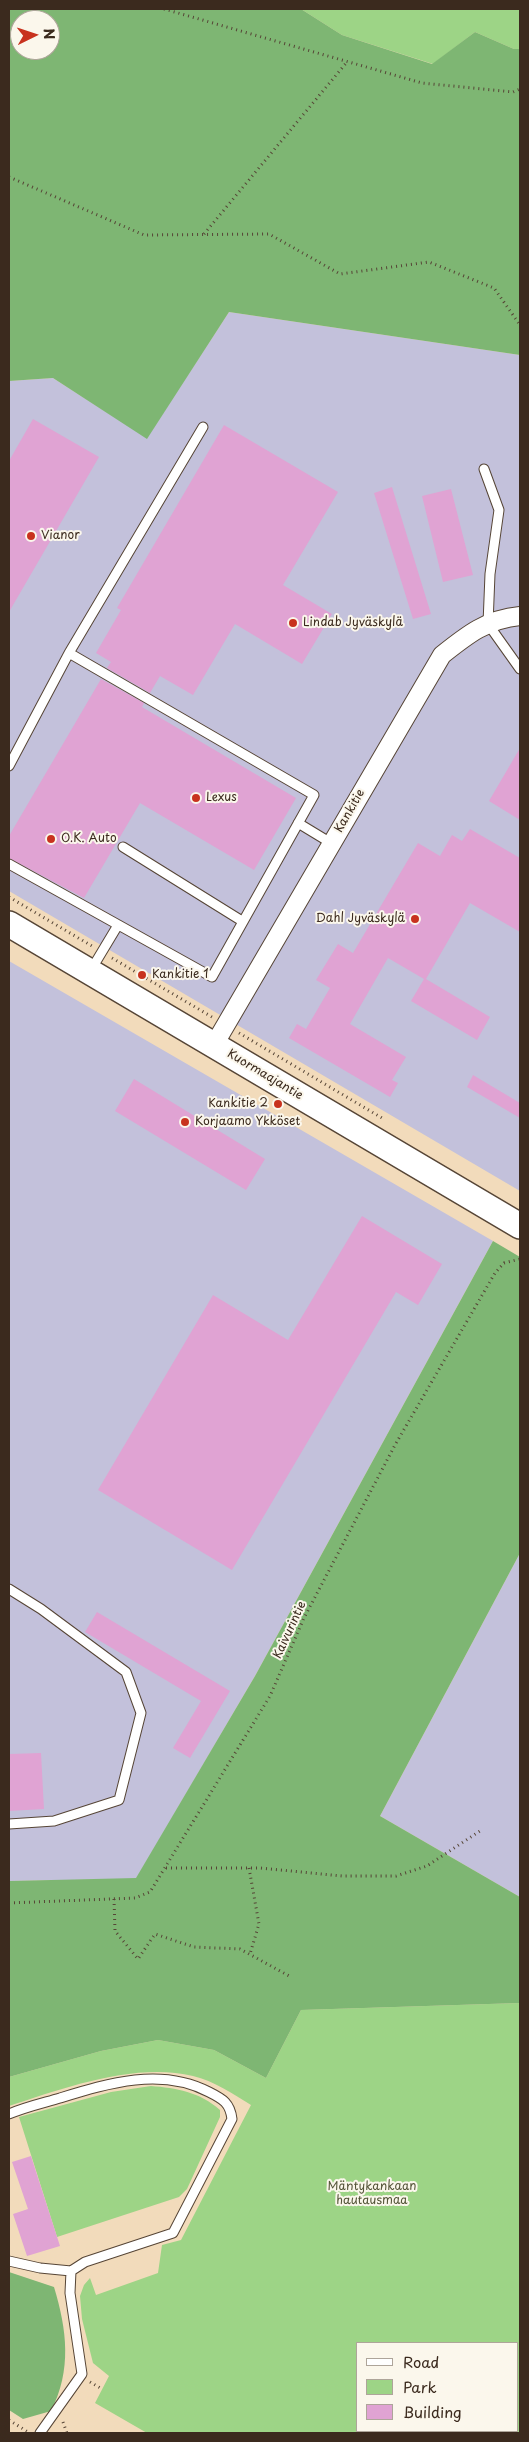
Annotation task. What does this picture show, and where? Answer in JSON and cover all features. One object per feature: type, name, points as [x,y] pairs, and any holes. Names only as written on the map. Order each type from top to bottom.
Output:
[{"type":"street","name":"Kankitie","points":[[220,1035],[442,655],[474,630],[507,617],[520,616]]},
{"type":"street","name":"Kuormaajantie","points":[[9,924],[96,962],[220,1035],[518,1222]]},
{"type":"lane","points":[[9,766],[70,653],[204,427]]},
{"type":"lane","points":[[484,469],[499,510],[490,574],[488,624],[520,668]]},
{"type":"lane","points":[[9,864],[212,977],[314,795],[70,653]]},
{"type":"lane","points":[[298,823],[332,843]]},
{"type":"lane","points":[[123,847],[242,921]]},
{"type":"lane","points":[[96,962],[118,925]]},
{"type":"lane","points":[[9,1589],[41,1609],[126,1672],[141,1713],[119,1800],[54,1821],[9,1824]]},
{"type":"lane","points":[[9,2114],[77,2093],[122,2082],[150,2078],[177,2080],[199,2087],[219,2098],[230,2108],[232,2119],[173,2233],[85,2262],[71,2271],[40,2268],[9,2260]]},
{"type":"lane","points":[[40,2433],[82,2374],[70,2293],[71,2271]]},
{"type":"path","points":[[164,9],[422,83],[513,92],[520,89]]},
{"type":"path","points":[[203,234],[348,62]]},
{"type":"path","points":[[9,177],[144,235],[269,234],[340,274],[429,262],[494,288],[520,324]]},
{"type":"path","points":[[9,897],[96,962],[220,1035],[388,1122]]},
{"type":"path","name":"Kaivurintie","points":[[9,1903],[136,1898],[150,1892],[270,1696],[304,1618],[395,1445],[495,1273],[504,1263],[520,1259]]},
{"type":"path","points":[[165,1868],[249,1868],[342,1876],[396,1876],[427,1866],[480,1831]]},
{"type":"path","points":[[249,1868],[259,1924],[250,1954]]},
{"type":"path","points":[[114,1899],[115,1931],[138,1959],[155,1934],[194,1947],[240,1948],[291,1977]]},
{"type":"path","points":[[9,2420],[31,2433]]},
{"type":"shaded area","points":[[229,312],[520,355],[520,1191],[9,891],[9,381],[53,378],[147,438]]},
{"type":"shaded area","points":[[9,961],[493,1241],[255,1676],[136,1879],[9,1881]]},
{"type":"shaded area","points":[[520,1553],[520,1897],[380,1816]]},
{"type":"green space","points":[[9,9],[301,9],[342,35],[432,64],[475,32],[514,49],[520,49],[520,355],[229,312],[147,439],[53,378],[9,381]]},
{"type":"green space","points":[[301,9],[520,9],[520,49],[514,49],[475,32],[433,64],[342,35]]},
{"type":"green space","points":[[493,1241],[520,1257],[520,1553],[380,1816],[520,1897],[520,2003],[301,2010],[266,2078],[214,2050],[158,2040],[101,2051],[9,2077],[9,1881],[136,1878],[255,1676]]},
{"type":"green space","name":"Mäntykankaan hautausmaa","points":[[520,2003],[520,2433],[147,2433],[95,2403],[109,2376],[93,2363],[82,2319],[80,2296],[84,2285],[90,2278],[96,2295],[158,2273],[162,2245],[181,2240],[251,2105],[223,2088],[201,2078],[171,2073],[148,2072],[100,2079],[9,2106],[9,2077],[101,2051],[158,2040],[214,2050],[266,2078],[301,2010]]},
{"type":"green space","points":[[151,2086],[170,2088],[196,2095],[220,2110],[220,2117],[187,2189],[179,2197],[57,2237],[19,2117],[111,2092]]},
{"type":"green space","points":[[9,2272],[54,2287],[64,2334],[65,2365],[58,2396],[51,2411],[23,2419],[9,2410]]},
{"type":"building","name":"Vianor","points":[[33,419],[99,457],[9,612],[9,461]]},
{"type":"building","points":[[224,425],[338,492],[283,585],[332,614],[302,664],[235,624],[193,695],[160,676],[150,693],[107,668],[111,662],[96,653],[121,610],[117,608]]},
{"type":"building","points":[[392,487],[431,614],[413,619],[374,493]]},
{"type":"building","points":[[451,489],[473,575],[443,582],[422,496]]},
{"type":"building","points":[[101,679],[144,703],[142,707],[296,798],[254,870],[140,803],[84,898],[9,858],[9,836]]},
{"type":"building","points":[[520,748],[520,820],[489,801]]},
{"type":"building","points":[[470,829],[520,858],[520,932],[470,903],[426,979],[490,1017],[477,1040],[411,1001],[424,979],[388,958],[350,1024],[406,1057],[392,1080],[398,1083],[390,1097],[289,1038],[297,1024],[306,1029],[330,988],[316,980],[338,944],[353,953],[418,843],[440,856],[452,835],[462,841]]},
{"type":"building","points":[[473,1075],[520,1103],[520,1118],[467,1087]]},
{"type":"building","points":[[134,1079],[265,1159],[246,1190],[115,1111]]},
{"type":"building","points":[[362,1216],[442,1264],[418,1305],[396,1292],[232,1570],[98,1490],[213,1295],[288,1340]]},
{"type":"building","points":[[97,1612],[230,1691],[190,1758],[173,1748],[201,1701],[85,1632]]},
{"type":"building","points":[[41,1753],[44,1809],[9,1811],[9,1754]]},
{"type":"building","points":[[31,2156],[60,2246],[27,2256],[13,2214],[28,2209],[12,2162]]},
{"type":"place","name":"Vianor","points":[[31,536]]},
{"type":"place","name":"Lindab Jyväskylä","points":[[293,623]]},
{"type":"place","name":"Lexus","points":[[196,798]]},
{"type":"place","name":"O.K. Auto","points":[[51,839]]},
{"type":"place","name":"Dahl Jyväskylä","points":[[415,919]]},
{"type":"place","name":"Kankitie 1","points":[[142,975]]},
{"type":"place","name":"Kankitie 2","points":[[278,1104]]},
{"type":"place","name":"Korjaamo Ykköset","points":[[185,1122]]}]
